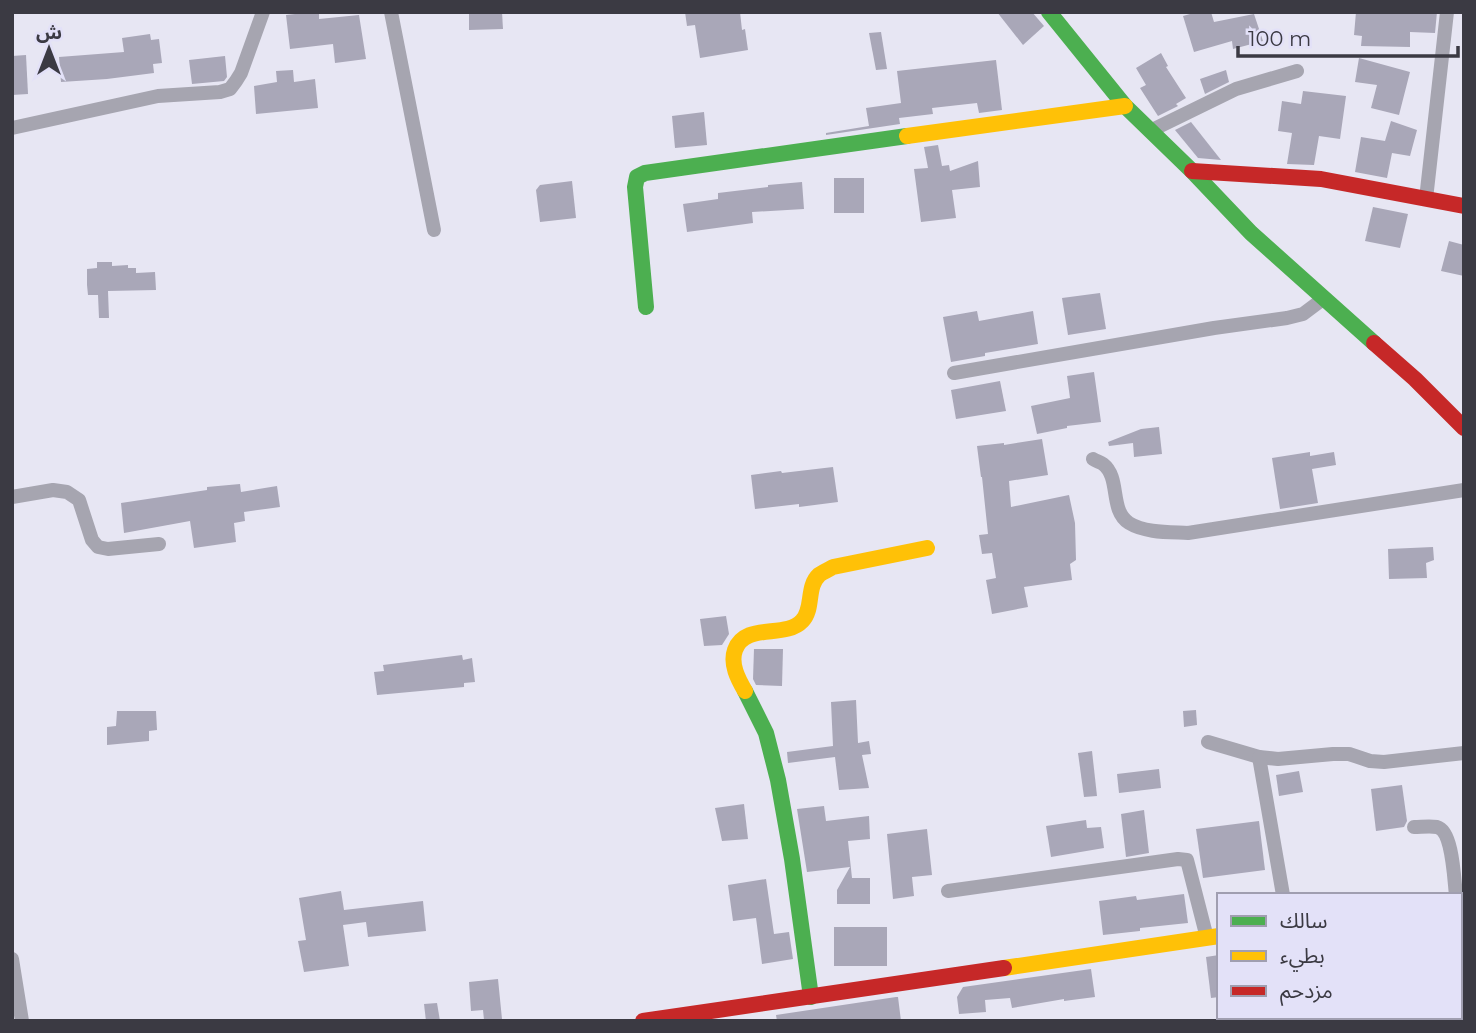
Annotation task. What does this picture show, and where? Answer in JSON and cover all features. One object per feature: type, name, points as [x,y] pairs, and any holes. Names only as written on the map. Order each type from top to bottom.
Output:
[{"type":"street","points":[[12,128],[158,96],[230,89],[241,73],[263,12]]},
{"type":"street","points":[[391,12],[434,230]]},
{"type":"street","points":[[1049,12],[1125,106],[1251,233],[1415,379],[1464,428]]},
{"type":"street","points":[[1426,198],[1447,12]]},
{"type":"street","points":[[1150,131],[1236,89],[1297,71]]},
{"type":"street","points":[[646,307],[635,187],[637,177],[645,173],[1125,106]]},
{"type":"street","points":[[1192,171],[1321,178],[1464,206]]},
{"type":"street","points":[[954,373],[1303,314],[1323,299]]},
{"type":"street","points":[[1093,459],[1110,472],[1123,518],[1131,524],[1159,532],[1188,533],[1464,490]]},
{"type":"street","points":[[12,497],[53,490],[67,492],[79,500],[92,540],[98,547],[108,549],[159,544]]},
{"type":"street","points":[[811,997],[782,798],[766,731],[734,671],[733,655],[739,642],[750,634],[793,627],[802,622],[807,612],[810,588],[819,575],[833,568],[927,548]]},
{"type":"street","points":[[1208,742],[1259,757],[1278,759],[1349,754],[1370,761],[1384,762],[1464,753]]},
{"type":"street","points":[[1259,757],[1283,893]]},
{"type":"street","points":[[1414,827],[1437,827],[1446,834],[1456,893]]},
{"type":"street","points":[[643,1021],[1213,937],[1187,860],[1178,859],[948,891]]},
{"type":"street","points":[[12,959],[22,1021]]},
{"type":"building","points":[[319,12],[319,19],[359,15],[366,59],[335,63],[333,44],[290,49],[286,15]]},
{"type":"building","points":[[469,12],[502,12],[503,29],[469,30]]},
{"type":"building","points":[[685,12],[740,12],[748,50],[700,58],[695,25],[687,26]]},
{"type":"building","points":[[997,12],[1032,12],[1044,26],[1023,45]]},
{"type":"building","points":[[1211,12],[1214,22],[1254,14],[1263,41],[1233,49],[1232,41],[1194,52],[1183,16]]},
{"type":"building","points":[[1356,12],[1437,12],[1435,33],[1410,32],[1410,47],[1361,46],[1362,36],[1354,35]]},
{"type":"building","points":[[881,32],[887,69],[876,70],[869,33]]},
{"type":"building","points":[[150,34],[151,40],[159,39],[162,63],[153,64],[154,73],[61,82],[59,57],[124,52],[122,38]]},
{"type":"building","points":[[1161,53],[1168,66],[1166,67],[1186,98],[1176,104],[1178,106],[1158,116],[1140,88],[1146,85],[1136,68]]},
{"type":"building","points":[[26,55],[28,94],[12,95],[12,56]]},
{"type":"building","points":[[225,56],[227,77],[224,81],[192,84],[189,60]]},
{"type":"building","points":[[1359,58],[1410,72],[1399,115],[1371,108],[1377,85],[1355,82]]},
{"type":"building","points":[[996,60],[1002,110],[979,113],[977,103],[932,108],[933,114],[899,118],[900,124],[826,135],[869,126],[866,108],[901,103],[897,71]]},
{"type":"building","points":[[293,70],[294,82],[315,79],[318,108],[256,114],[254,86],[277,82],[276,71]]},
{"type":"building","points":[[1226,70],[1229,82],[1205,94],[1200,79]]},
{"type":"building","points":[[1303,91],[1346,96],[1340,139],[1319,136],[1314,165],[1287,164],[1292,133],[1278,131],[1282,101],[1301,104]]},
{"type":"building","points":[[704,112],[707,145],[675,148],[672,116]]},
{"type":"building","points":[[1391,121],[1417,130],[1410,156],[1392,153],[1387,178],[1355,172],[1361,137],[1385,141]]},
{"type":"building","points":[[1191,122],[1221,160],[1198,158],[1175,130]]},
{"type":"building","points":[[938,145],[942,166],[949,165],[950,171],[978,161],[980,187],[952,190],[956,218],[921,222],[914,169],[928,168],[924,147]]},
{"type":"building","points":[[834,178],[864,178],[864,213],[834,213]]},
{"type":"building","points":[[572,181],[576,218],[540,222],[536,190],[540,185]]},
{"type":"building","points":[[802,182],[804,209],[752,212],[753,223],[687,232],[683,204],[718,199],[718,193]]},
{"type":"building","points":[[1373,207],[1408,214],[1400,248],[1365,241]]},
{"type":"building","points":[[1449,241],[1464,245],[1464,276],[1441,271]]},
{"type":"building","points":[[97,262],[112,262],[112,266],[128,265],[128,268],[136,268],[136,273],[155,272],[156,290],[108,291],[109,318],[99,318],[98,295],[88,295],[87,285],[87,269],[97,268]]},
{"type":"building","points":[[1100,293],[1106,329],[1068,335],[1062,298]]},
{"type":"building","points":[[977,311],[979,321],[1033,311],[1038,344],[951,362],[943,317]]},
{"type":"building","points":[[1094,372],[1101,422],[1067,426],[1037,434],[1031,406],[1070,398],[1067,376]]},
{"type":"building","points":[[1000,381],[1006,411],[956,419],[951,390]]},
{"type":"building","points":[[1159,427],[1162,454],[1134,457],[1133,443],[1109,446],[1108,442],[1141,429]]},
{"type":"building","points":[[1042,439],[1048,475],[1009,481],[1011,507],[1069,495],[1075,523],[1076,560],[1070,564],[1072,580],[1024,587],[1028,607],[992,614],[986,580],[996,578],[992,553],[982,554],[979,535],[988,534],[977,446]]},
{"type":"building","points":[[1310,452],[1310,456],[1334,452],[1336,465],[1312,469],[1318,503],[1280,509],[1272,458]]},
{"type":"building","points":[[833,467],[838,502],[755,509],[751,475]]},
{"type":"building","points":[[240,484],[241,492],[277,486],[280,507],[244,512],[245,521],[234,523],[236,542],[194,548],[190,521],[124,533],[121,503],[207,490],[207,487]]},
{"type":"building","points":[[1433,547],[1434,560],[1426,563],[1427,578],[1389,579],[1388,549]]},
{"type":"building","points":[[726,616],[729,634],[722,645],[704,646],[700,619]]},
{"type":"building","points":[[754,649],[783,649],[782,686],[756,685],[753,679]]},
{"type":"building","points":[[462,655],[463,660],[472,658],[475,682],[464,683],[464,687],[377,695],[374,672],[384,671],[383,665]]},
{"type":"building","points":[[856,700],[858,743],[869,741],[871,754],[862,755],[869,788],[839,790],[835,757],[788,763],[787,752],[833,746],[831,702]]},
{"type":"building","points":[[1196,710],[1197,725],[1184,727],[1183,711]]},
{"type":"building","points":[[117,711],[156,711],[157,730],[149,731],[149,741],[107,745],[107,727],[116,726]]},
{"type":"building","points":[[1092,751],[1097,796],[1084,797],[1078,753]]},
{"type":"building","points":[[1159,769],[1161,788],[1119,793],[1117,774]]},
{"type":"building","points":[[1299,771],[1303,792],[1279,796],[1276,775]]},
{"type":"building","points":[[1402,785],[1407,821],[1404,827],[1376,831],[1371,789]]},
{"type":"building","points":[[744,804],[748,839],[722,841],[715,808]]},
{"type":"building","points":[[824,806],[826,821],[869,816],[870,839],[848,841],[852,878],[870,878],[870,904],[837,904],[837,890],[850,867],[807,872],[797,809]]},
{"type":"building","points":[[1144,810],[1149,853],[1126,857],[1121,814]]},
{"type":"building","points":[[1086,820],[1087,828],[1101,827],[1104,848],[1051,857],[1046,826]]},
{"type":"building","points":[[1259,821],[1265,870],[1203,878],[1196,829]]},
{"type":"building","points":[[927,829],[932,875],[912,877],[914,896],[893,899],[887,834]]},
{"type":"building","points":[[766,879],[774,934],[789,932],[793,959],[762,964],[756,918],[733,921],[728,885]]},
{"type":"building","points":[[341,891],[344,910],[423,901],[426,931],[368,937],[366,922],[343,925],[349,966],[304,972],[298,941],[306,940],[299,898]]},
{"type":"building","points":[[1184,894],[1188,923],[1103,935],[1099,901],[1136,896],[1137,900]]},
{"type":"building","points":[[834,927],[887,927],[887,966],[834,966]]},
{"type":"building","points":[[1217,955],[1217,997],[1211,998],[1206,957]]},
{"type":"building","points":[[1091,969],[1095,997],[1012,1008],[1010,998],[985,1000],[986,1012],[959,1014],[957,997],[963,987]]},
{"type":"building","points":[[498,979],[502,1019],[484,1020],[483,1010],[471,1011],[469,982]]},
{"type":"building","points":[[898,997],[901,1021],[777,1021],[776,1015]]},
{"type":"building","points":[[437,1003],[440,1021],[426,1021],[424,1004]]},
{"type":"traffic: fast","points":[[1049,12],[1125,106],[1251,233],[1374,343]]},
{"type":"traffic: fast","points":[[646,307],[635,187],[637,177],[645,173],[907,136]]},
{"type":"traffic: fast","points":[[745,691],[766,733],[778,780],[811,997]]},
{"type":"traffic: slow","points":[[907,136],[1125,106]]},
{"type":"traffic: slow","points":[[745,691],[733,661],[740,641],[756,633],[786,629],[802,621],[819,575],[833,567],[927,548]]},
{"type":"traffic: slow","points":[[1004,968],[1217,936]]},
{"type":"traffic: jam","points":[[1192,171],[1321,179],[1464,206]]},
{"type":"traffic: jam","points":[[1374,343],[1464,428]]},
{"type":"traffic: jam","points":[[643,1021],[1004,968]]}]
